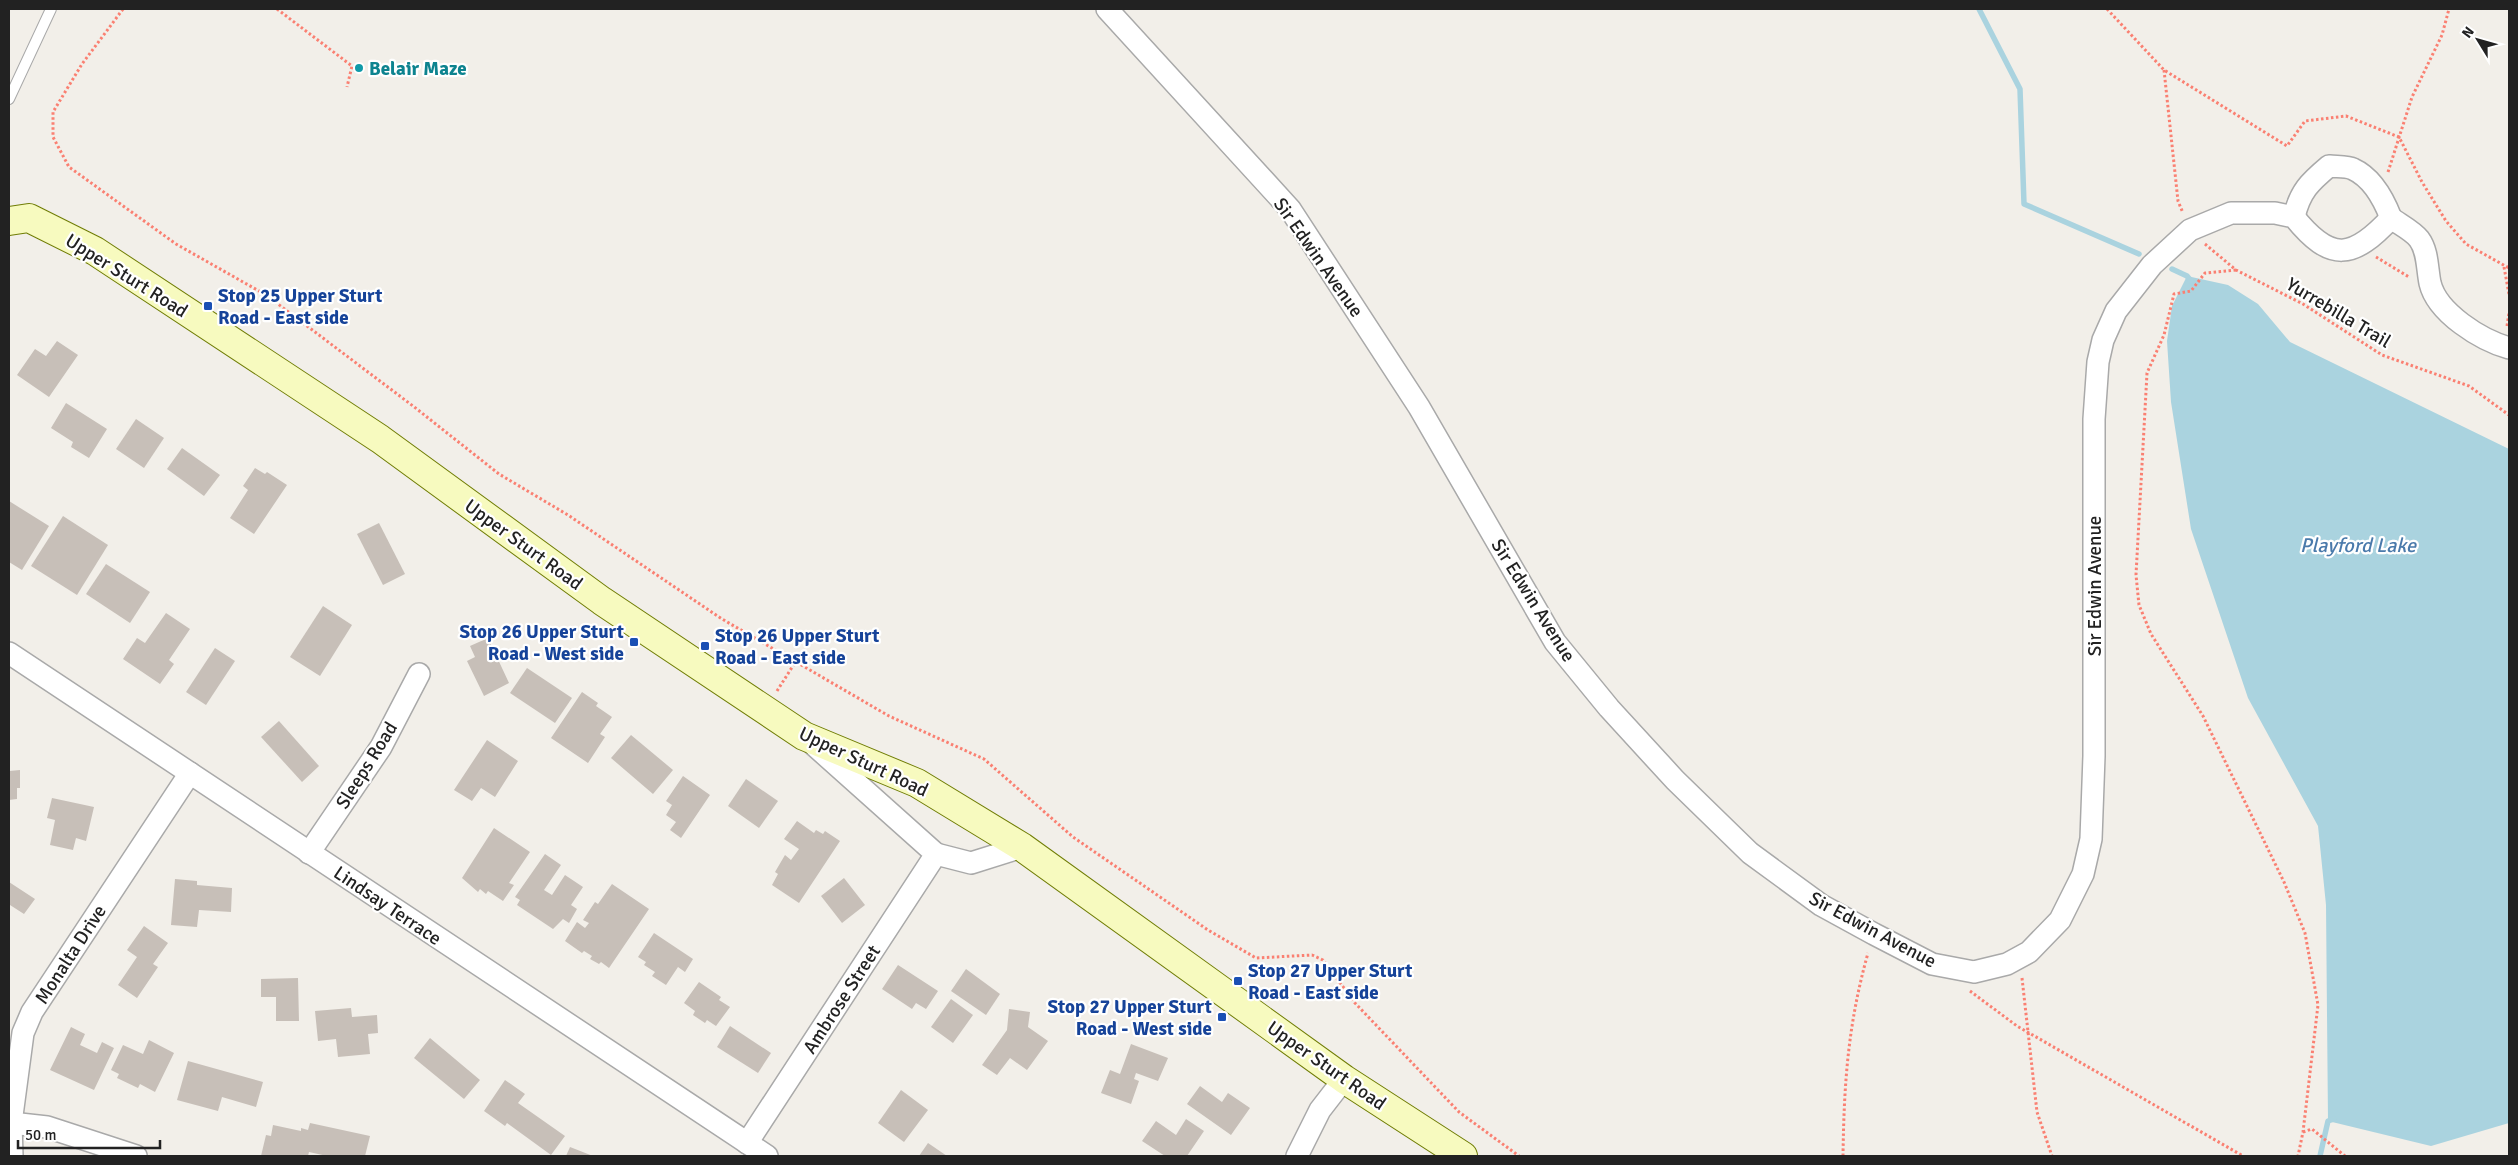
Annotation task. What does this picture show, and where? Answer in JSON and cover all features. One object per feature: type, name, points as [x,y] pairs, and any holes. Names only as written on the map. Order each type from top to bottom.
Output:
[{"type":"main road","name":"Upper Sturt Road","points":[[9,220],[29,218],[95,251],[380,439],[602,601],[804,736],[917,782],[1022,846],[1344,1079],[1463,1156]]},
{"type":"street","name":"Sir Edwin Avenue","points":[[1107,9],[1290,209],[1419,407],[1555,642],[1608,708],[1675,780],[1750,854],[1821,905],[1874,934],[1932,964],[1974,972],[2007,964],[2024,955],[2060,920],[2083,874],[2091,839],[2094,756],[2094,419],[2098,362],[2103,340],[2116,311],[2152,265],[2190,230],[2232,213],[2276,213],[2294,216]]},
{"type":"street","points":[[2388,209],[2374,236],[2354,250],[2332,250],[2308,234],[2294,216],[2298,199],[2305,188],[2329,166],[2353,169],[2370,182],[2388,209],[2419,238],[2427,258],[2434,295],[2442,308],[2478,335],[2509,348]]},
{"type":"street","name":"Lindsay Terrace","points":[[9,654],[767,1156]]},
{"type":"street","name":"Sleeps Road","points":[[309,853],[381,747],[419,674]]},
{"type":"street","points":[[804,736],[936,854],[971,863],[1022,846]]},
{"type":"street","name":"Monalta Drive","points":[[12,1156],[12,1123],[23,1033],[32,1012],[190,773]]},
{"type":"street","name":"Ambrose Street","points":[[747,1143],[936,854]]},
{"type":"street","points":[[1297,1156],[1320,1110],[1344,1079]]},
{"type":"street","points":[[12,1123],[47,1127],[136,1156]]},
{"type":"lane","points":[[9,99],[51,9]]},
{"type":"path","points":[[123,9],[82,64],[53,112],[53,137],[69,167],[176,244],[266,296],[413,406],[499,474],[568,515],[722,619],[889,716],[984,759],[1074,837],[1208,930],[1256,958],[1312,955],[1323,960],[1355,1003],[1459,1112],[1519,1156]]},
{"type":"path","points":[[278,9],[352,66],[346,88]]},
{"type":"path","points":[[2107,9],[2164,70],[2287,146],[2305,121],[2346,116],[2399,137],[2422,182],[2446,221],[2466,244],[2504,267],[2509,268]]},
{"type":"path","points":[[2388,209],[2389,170],[2399,137],[2412,97],[2442,34],[2449,9]]},
{"type":"path","points":[[2164,70],[2178,201],[2190,230]]},
{"type":"path","name":"Yurrebilla Trail","points":[[2190,230],[2236,270],[2303,304],[2382,355],[2469,386],[2509,416]]},
{"type":"path","points":[[2354,250],[2378,257],[2434,295]]},
{"type":"path","points":[[2504,267],[2509,294]]},
{"type":"path","points":[[2236,270],[2205,273],[2190,291],[2174,294],[2164,335],[2147,373],[2136,575],[2139,605],[2151,634],[2203,716],[2284,882],[2305,933],[2318,1005],[2303,1132],[2298,1156]]},
{"type":"path","points":[[765,710],[796,661]]},
{"type":"path","points":[[1842,1156],[1848,1044],[1858,991],[1874,934]]},
{"type":"path","points":[[2024,955],[2021,985],[2037,1112],[2052,1156]]},
{"type":"path","points":[[1963,987],[2028,1032],[2243,1156]]},
{"type":"path","points":[[2303,1132],[2312,1129],[2345,1156]]},
{"type":"water","name":"Playford Lake","points":[[2187,276],[2228,285],[2258,304],[2290,342],[2509,449],[2509,1123],[2431,1146],[2328,1121],[2326,905],[2318,826],[2248,698],[2191,529],[2171,402],[2167,341],[2172,306]]},
{"type":"building","points":[[57,341],[78,355],[49,397],[17,375],[35,349],[46,356]]},
{"type":"building","points":[[66,403],[107,429],[89,458],[71,447],[73,442],[51,428]]},
{"type":"building","points":[[136,419],[164,438],[144,468],[116,449]]},
{"type":"building","points":[[182,448],[220,475],[204,496],[167,469]]},
{"type":"building","points":[[255,468],[265,474],[267,472],[287,485],[254,534],[230,518],[248,490],[243,486]]},
{"type":"building","points":[[9,501],[49,526],[22,570],[9,562]]},
{"type":"building","points":[[63,516],[108,545],[77,595],[31,566]]},
{"type":"building","points":[[379,523],[405,574],[383,585],[357,534]]},
{"type":"building","points":[[106,564],[150,592],[130,623],[86,594]]},
{"type":"building","points":[[323,606],[352,625],[320,676],[290,657]]},
{"type":"building","points":[[166,613],[190,629],[169,660],[174,664],[160,684],[123,659],[137,638],[145,643]]},
{"type":"building","points":[[488,638],[509,683],[484,696],[467,661],[475,657],[470,646]]},
{"type":"building","points":[[215,648],[235,661],[206,705],[186,692]]},
{"type":"building","points":[[527,668],[572,698],[555,723],[510,693]]},
{"type":"building","points":[[582,692],[598,703],[596,706],[612,717],[600,734],[605,737],[588,763],[551,738]]},
{"type":"building","points":[[279,721],[319,766],[302,782],[261,737]]},
{"type":"building","points":[[631,735],[673,770],[653,794],[611,758]]},
{"type":"building","points":[[487,740],[518,761],[495,797],[481,788],[472,801],[454,790]]},
{"type":"building","points":[[20,770],[20,788],[17,788],[17,799],[9,800],[9,771]]},
{"type":"building","points":[[683,776],[710,795],[681,838],[670,830],[676,822],[666,815],[672,805],[666,801]]},
{"type":"building","points":[[746,779],[778,801],[759,828],[728,806]]},
{"type":"building","points":[[52,798],[94,807],[86,841],[76,838],[73,850],[50,845],[55,820],[47,818]]},
{"type":"building","points":[[797,821],[814,833],[816,830],[823,834],[825,831],[840,841],[799,903],[772,885],[778,874],[775,872],[785,855],[791,860],[799,849],[784,839]]},
{"type":"building","points":[[494,828],[530,852],[509,883],[514,885],[503,901],[488,891],[486,894],[480,889],[478,892],[462,878]]},
{"type":"building","points":[[545,854],[561,865],[544,890],[552,895],[565,875],[583,887],[571,905],[577,909],[569,923],[563,919],[553,929],[517,905],[520,900],[515,897]]},
{"type":"building","points":[[844,878],[865,905],[842,923],[821,896]]},
{"type":"building","points":[[175,879],[197,881],[197,885],[232,888],[231,912],[199,910],[197,927],[171,925]]},
{"type":"building","points":[[9,882],[35,899],[24,914],[10,905],[9,907]]},
{"type":"building","points":[[612,884],[649,909],[609,968],[601,962],[599,964],[590,959],[592,956],[584,951],[582,953],[565,941],[577,922],[585,928],[589,923],[583,920],[595,902],[598,904]]},
{"type":"building","points":[[144,926],[168,943],[153,964],[158,967],[137,998],[118,985],[137,957],[127,950]]},
{"type":"building","points":[[654,933],[693,959],[685,972],[678,967],[666,985],[652,976],[655,972],[644,965],[646,962],[638,957]]},
{"type":"building","points":[[898,965],[938,991],[926,1009],[916,1003],[912,1009],[882,989]]},
{"type":"building","points":[[966,969],[1000,994],[986,1015],[951,991]]},
{"type":"building","points":[[298,978],[299,1021],[276,1021],[276,997],[261,997],[261,979]]},
{"type":"building","points":[[699,982],[721,997],[719,1000],[730,1007],[716,1026],[707,1020],[705,1023],[693,1015],[695,1011],[684,1003]]},
{"type":"building","points":[[951,999],[973,1015],[953,1043],[931,1027]]},
{"type":"building","points":[[351,1008],[352,1017],[377,1015],[378,1033],[368,1034],[370,1054],[338,1057],[336,1039],[318,1041],[315,1011]]},
{"type":"building","points":[[1009,1009],[1030,1012],[1028,1027],[1048,1041],[1027,1070],[1010,1058],[997,1075],[982,1065],[1007,1030]]},
{"type":"building","points":[[730,1026],[771,1053],[758,1073],[717,1047]]},
{"type":"building","points":[[71,1027],[85,1034],[80,1045],[97,1053],[102,1042],[114,1048],[94,1090],[50,1070]]},
{"type":"building","points":[[430,1038],[480,1080],[464,1099],[414,1058]]},
{"type":"building","points":[[149,1040],[174,1053],[155,1092],[140,1084],[138,1088],[117,1078],[119,1074],[111,1070],[123,1045],[143,1054]]},
{"type":"building","points":[[1131,1044],[1168,1058],[1158,1081],[1136,1073],[1134,1079],[1139,1081],[1131,1104],[1101,1093],[1110,1070],[1120,1074]]},
{"type":"building","points":[[188,1061],[263,1082],[256,1107],[222,1097],[218,1111],[177,1100]]},
{"type":"building","points":[[505,1080],[525,1094],[518,1103],[565,1136],[551,1155],[507,1123],[505,1126],[484,1111]]},
{"type":"building","points":[[1200,1086],[1222,1102],[1228,1093],[1250,1108],[1231,1135],[1187,1104]]},
{"type":"building","points":[[901,1090],[928,1110],[904,1142],[878,1123]]},
{"type":"building","points":[[1186,1119],[1204,1131],[1187,1156],[1165,1156],[1142,1141],[1156,1121],[1176,1135]]},
{"type":"building","points":[[310,1123],[370,1136],[365,1156],[327,1156],[309,1152],[308,1156],[261,1156],[266,1135],[271,1136],[273,1125],[301,1131],[301,1128],[308,1130]]},
{"type":"building","points":[[928,1143],[947,1156],[919,1156]]},
{"type":"building","points":[[570,1147],[593,1156],[566,1156]]},
{"type":"waterway","points":[[1979,9],[2020,89],[2024,204],[2139,254]]},
{"type":"waterway","points":[[2172,269],[2187,276],[2191,281]]},
{"type":"waterway","points":[[2320,1156],[2328,1121],[2334,1119]]},
{"type":"place","name":"Belair Maze","points":[[359,68]]},
{"type":"place","name":"Stop 25 Upper Sturt Road - East side","points":[[208,306]]},
{"type":"place","name":"Stop 26 Upper Sturt Road - West side","points":[[634,642]]},
{"type":"place","name":"Stop 26 Upper Sturt Road - East side","points":[[705,646]]},
{"type":"place","name":"Stop 27 Upper Sturt Road - East side","points":[[1238,981]]},
{"type":"place","name":"Stop 27 Upper Sturt Road - West side","points":[[1222,1017]]}]
